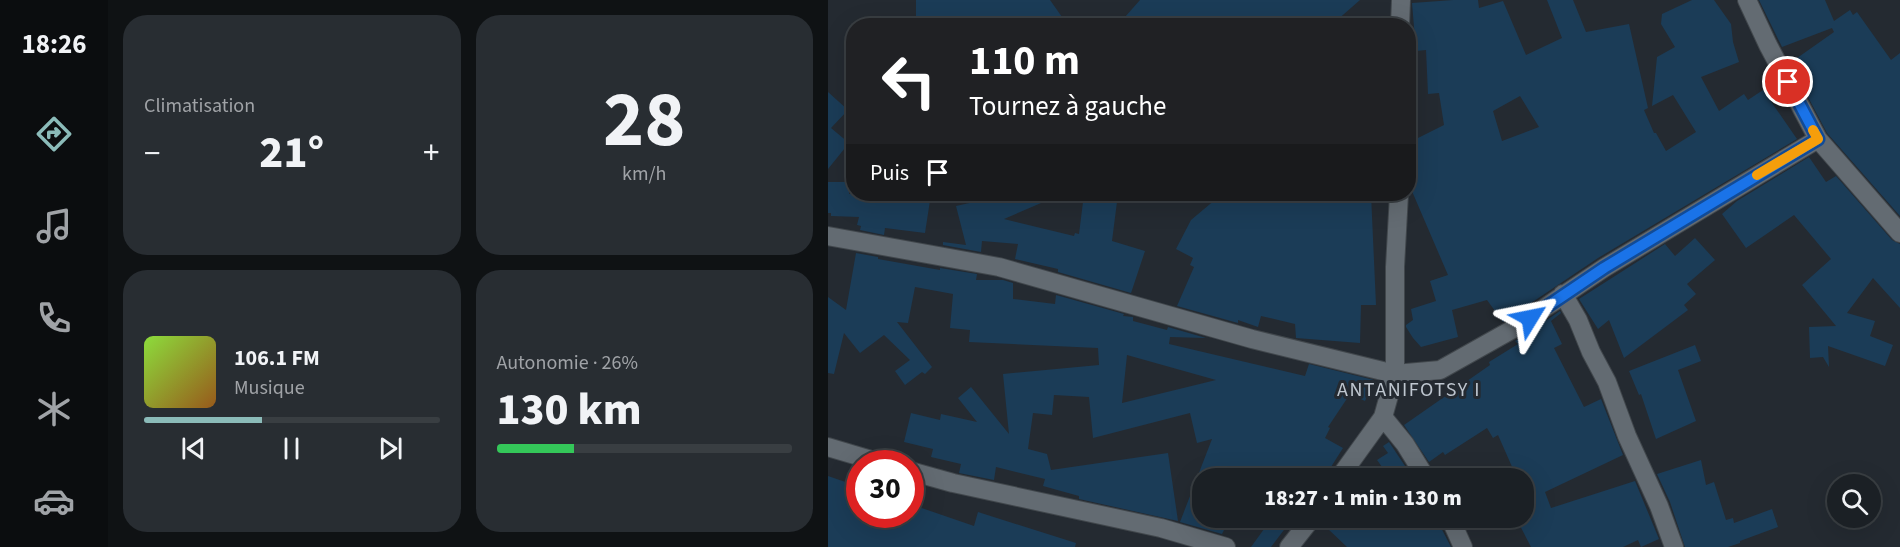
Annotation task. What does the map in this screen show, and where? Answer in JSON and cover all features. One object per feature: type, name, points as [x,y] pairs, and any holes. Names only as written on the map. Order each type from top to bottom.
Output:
[{"type":"street","points":[[1400,18],[1401,0]]},
{"type":"street","points":[[1747,0],[1818,139],[1900,233]]},
{"type":"street","points":[[828,236],[999,267],[1252,339],[1395,374],[1440,370],[1514,329],[1563,294],[1818,139]]},
{"type":"street","points":[[1346,468],[1383,417],[1395,374],[1395,267],[1399,201]]},
{"type":"street","points":[[1563,294],[1607,382],[1674,547]]},
{"type":"street","points":[[1383,417],[1405,444],[1420,468]]},
{"type":"street","points":[[828,447],[846,452]]},
{"type":"street","points":[[924,475],[1161,528],[1226,547]]},
{"type":"street","points":[[1289,547],[1304,528]]},
{"type":"street","points":[[1454,528],[1463,547]]},
{"type":"building","points":[[916,0],[1050,0],[1062,17],[1061,18],[916,18]]},
{"type":"building","points":[[1140,0],[1360,0],[1339,18],[1125,17]]},
{"type":"building","points":[[1478,0],[1479,8],[1503,1],[1526,55],[1562,38],[1547,0],[1573,0],[1586,32],[1629,24],[1648,108],[1644,110],[1654,133],[1666,151],[1696,132],[1673,95],[1652,106],[1657,57],[1675,47],[1661,24],[1662,14],[1692,0],[1714,0],[1731,24],[1739,62],[1701,77],[1719,111],[1744,94],[1748,100],[1763,90],[1797,139],[1598,258],[1503,322],[1487,300],[1452,310],[1458,337],[1421,347],[1406,327],[1413,320],[1411,309],[1436,301],[1430,281],[1448,275],[1416,201],[1416,139],[1444,125],[1439,93],[1428,94],[1426,50],[1416,51],[1416,18],[1413,18],[1412,3]],"holes":[[[1520,96],[1539,127],[1502,141],[1493,111]]]},
{"type":"building","points":[[1759,0],[1825,0],[1834,21],[1850,10],[1853,15],[1857,12],[1891,60],[1900,53],[1900,216],[1827,133],[1790,63],[1834,32],[1832,28],[1782,47]]},
{"type":"building","points":[[828,92],[846,108],[846,112],[831,128],[846,140],[846,147],[828,169]]},
{"type":"building","points":[[1809,157],[1826,182],[1836,176],[1892,240],[1900,244],[1900,308],[1873,278],[1847,313],[1875,321],[1870,336],[1893,345],[1885,366],[1828,346],[1829,367],[1823,357],[1810,358],[1809,327],[1836,326],[1802,285],[1831,259],[1794,215],[1746,248],[1722,214],[1737,201]]},
{"type":"building","points":[[828,182],[846,182],[846,201],[930,201],[925,233],[885,228],[884,235],[860,230],[861,226],[857,225],[859,217],[831,216],[831,213],[828,213]]},
{"type":"building","points":[[978,201],[1046,201],[1004,219],[1074,236],[1075,233],[1079,234],[1083,201],[1117,201],[1112,241],[1145,251],[1131,293],[1058,272],[1058,269],[1015,259],[1018,244],[982,241],[981,252],[943,245],[943,242],[966,245],[956,206]]},
{"type":"building","points":[[1214,201],[1371,201],[1376,305],[1361,305],[1360,343],[1296,338],[1295,324],[1261,316],[1258,327],[1177,306],[1194,267],[1190,265],[1193,258],[1176,249],[1191,220]]},
{"type":"building","points":[[1695,238],[1715,260],[1687,284],[1696,294],[1684,305],[1688,310],[1624,358],[1609,320],[1598,329],[1579,299],[1665,244],[1675,256]]},
{"type":"building","points":[[856,253],[940,270],[940,268],[977,274],[976,280],[1003,280],[1013,283],[1013,299],[1055,304],[1056,295],[1133,317],[1133,321],[1167,330],[1168,327],[1206,338],[1170,337],[1169,344],[1305,376],[1309,364],[1374,380],[1365,401],[1350,394],[1328,427],[1330,428],[1325,438],[1343,448],[1330,468],[1201,468],[1212,439],[1197,443],[1190,413],[1093,438],[1089,397],[1054,395],[1052,415],[1033,413],[1028,449],[1047,454],[1051,470],[1168,453],[1178,521],[1079,499],[1079,496],[1043,486],[1045,479],[996,467],[994,480],[959,473],[961,464],[931,457],[933,449],[904,442],[911,413],[940,420],[941,414],[977,422],[958,398],[971,387],[1009,434],[1003,374],[1099,365],[1098,348],[969,342],[970,330],[950,328],[953,294],[915,287],[908,323],[897,322],[932,367],[925,374],[922,372],[905,385],[895,371],[910,360],[884,335],[860,353],[844,333],[834,374],[828,373],[828,297],[846,310]],"holes":[[[1127,355],[1216,380],[1122,403]]]},
{"type":"building","points":[[1560,311],[1561,313],[1551,321],[1562,344],[1554,348],[1584,407],[1601,399],[1623,455],[1545,492],[1551,508],[1635,481],[1659,539],[1641,547],[1638,540],[1623,547],[1531,547],[1521,528],[1534,528],[1534,468],[1513,468],[1498,435],[1493,438],[1487,428],[1445,455],[1443,452],[1429,462],[1404,425],[1490,365],[1489,362],[1518,344],[1515,341]]},
{"type":"building","points":[[1695,345],[1701,361],[1678,370],[1696,421],[1656,439],[1641,394],[1639,395],[1629,371]]},
{"type":"building","points":[[1389,442],[1406,468],[1383,468],[1377,460],[1388,453],[1383,446]]},
{"type":"building","points":[[1701,460],[1706,485],[1714,482],[1726,520],[1733,518],[1734,523],[1772,509],[1778,527],[1728,547],[1685,547],[1670,502],[1657,474]]},
{"type":"building","points":[[828,476],[846,482],[846,528],[924,528],[924,509],[974,526],[978,512],[1076,543],[1075,547],[828,547]]},
{"type":"building","points":[[1192,491],[1192,525],[1180,522]]},
{"type":"building","points":[[1201,528],[1225,528],[1222,534]]},
{"type":"building","points":[[1265,528],[1285,528],[1271,547],[1251,547]]},
{"type":"building","points":[[1327,528],[1441,528],[1451,547],[1347,547]]},
{"type":"slow traffic","points":[[1757,175],[1818,139],[1813,130]]},
{"type":"district","name":"ANTANIFOTSY I","points":[[1409,389]]},
{"type":"route","points":[[1530,318],[1604,268],[1818,139],[1788,82]]}]
